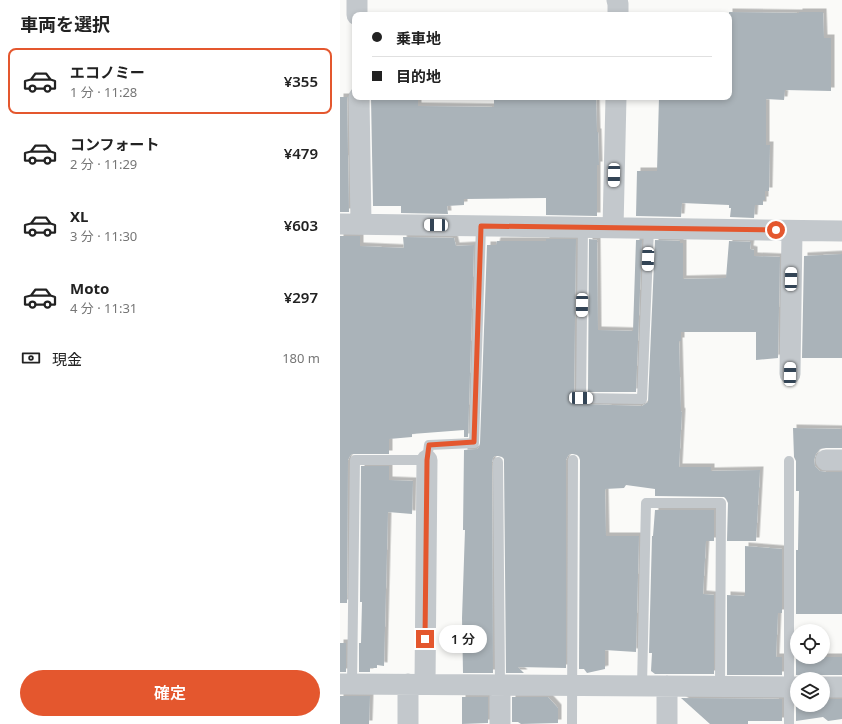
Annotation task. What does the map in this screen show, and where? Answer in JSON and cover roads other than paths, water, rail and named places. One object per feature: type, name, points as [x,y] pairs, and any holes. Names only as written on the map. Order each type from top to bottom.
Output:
[{"type":"street","points":[[357,0],[357,12]]},
{"type":"street","points":[[617,0],[618,12]]},
{"type":"street","points":[[359,100],[361,224]]},
{"type":"street","points":[[613,228],[616,100]]},
{"type":"street","points":[[340,224],[842,231]]},
{"type":"street","points":[[790,374],[792,231]]},
{"type":"street","points":[[408,724],[416,684],[427,460]]},
{"type":"street","points":[[346,684],[790,687]]},
{"type":"street","points":[[500,685],[500,724]]},
{"type":"street","points":[[667,686],[667,724]]},
{"type":"street","points":[[830,687],[842,687]]},
{"type":"lane","points":[[346,684],[355,460],[427,460],[429,445],[474,442],[481,226]]},
{"type":"lane","points":[[583,227],[581,398],[642,399],[649,228]]},
{"type":"lane","points":[[572,724],[573,460]]},
{"type":"lane","points":[[789,461],[793,672]]},
{"type":"lane","points":[[498,462],[500,685]]},
{"type":"lane","points":[[642,686],[646,503],[721,503],[720,686]]},
{"type":"lane","points":[[789,724],[790,712]]}]
